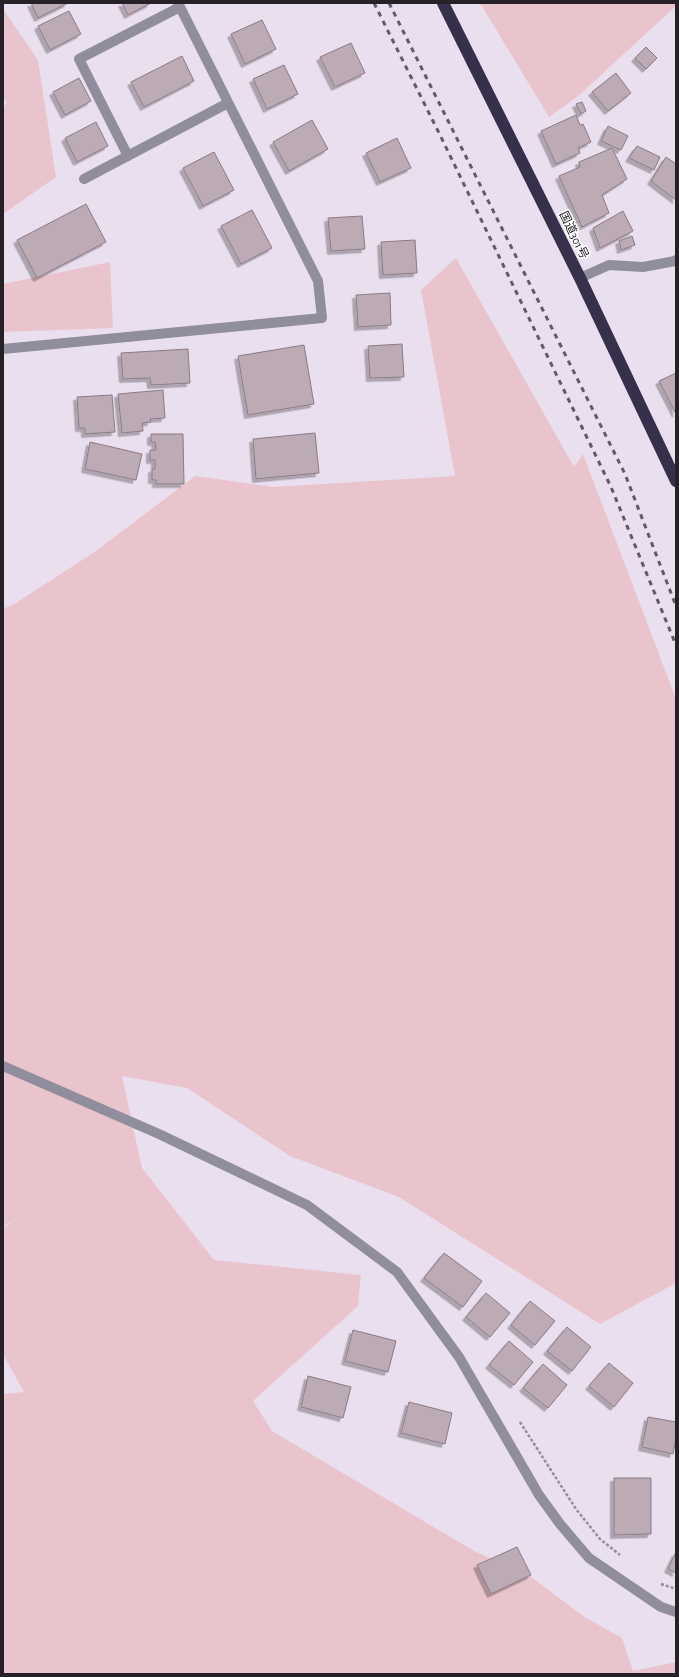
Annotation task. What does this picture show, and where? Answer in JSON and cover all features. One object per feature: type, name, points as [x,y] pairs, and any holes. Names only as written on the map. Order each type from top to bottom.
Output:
[{"type":"highway","name":"国道301号","points":[[443,3],[580,278],[676,481]]},
{"type":"street","points":[[3,349],[322,318],[318,281],[179,5],[79,59],[128,156]]},
{"type":"street","points":[[84,179],[228,102]]},
{"type":"street","points":[[580,278],[609,265],[643,267],[676,262]]},
{"type":"street","points":[[3,1066],[159,1134],[307,1205],[397,1272],[459,1357],[539,1495],[560,1524],[589,1558],[661,1607],[676,1612]]},
{"type":"path","points":[[520,1422],[576,1509],[600,1539],[623,1557]]},
{"type":"path","points":[[658,1582],[676,1590]]},
{"type":"shaded area","points":[[480,3],[676,3],[676,6],[577,97],[549,117]]},
{"type":"shaded area","points":[[3,9],[38,60],[56,177],[3,214],[3,109],[7,102],[3,98]]},
{"type":"shaded area","points":[[456,258],[574,467],[583,454],[676,699],[676,1283],[600,1324],[399,1197],[290,1156],[187,1088],[122,1076],[142,1168],[214,1260],[361,1275],[358,1306],[253,1401],[272,1431],[474,1551],[530,1576],[583,1616],[622,1638],[633,1671],[676,1662],[676,1674],[3,1674],[3,1394],[24,1392],[3,1354],[3,1228],[14,1221],[3,1226],[3,609],[16,603],[96,551],[195,476],[273,487],[455,476],[421,290]]},
{"type":"shaded area","points":[[110,262],[113,328],[3,332],[3,284]]},
{"type":"building","points":[[31,3],[68,3],[38,18]]},
{"type":"building","points":[[122,3],[151,3],[128,15]]},
{"type":"building","points":[[69,11],[81,34],[50,50],[38,26]]},
{"type":"building","points":[[262,20],[276,49],[245,64],[231,34]]},
{"type":"building","points":[[351,43],[365,73],[335,87],[320,57]]},
{"type":"building","points":[[646,47],[657,58],[646,69],[635,58]]},
{"type":"building","points":[[182,56],[194,81],[144,107],[131,82]]},
{"type":"building","points":[[284,65],[298,94],[267,109],[253,79]]},
{"type":"building","points":[[616,73],[631,93],[608,111],[592,92]]},
{"type":"building","points":[[79,78],[91,101],[65,115],[53,92]]},
{"type":"building","points":[[582,102],[586,111],[581,114],[576,104]]},
{"type":"building","points":[[576,115],[580,125],[583,124],[591,142],[578,148],[580,153],[556,164],[541,131]]},
{"type":"building","points":[[312,120],[328,149],[289,171],[273,142]]},
{"type":"building","points":[[96,122],[108,146],[77,162],[65,138]]},
{"type":"building","points":[[608,126],[628,136],[621,150],[601,141]]},
{"type":"building","points":[[397,138],[411,168],[380,182],[366,153]]},
{"type":"building","points":[[637,146],[660,157],[654,170],[629,158]]},
{"type":"building","points":[[612,148],[627,179],[602,195],[609,213],[582,227],[559,176],[580,167],[579,162]]},
{"type":"building","points":[[214,152],[234,190],[203,206],[183,168]]},
{"type":"building","points":[[666,157],[676,164],[676,200],[651,181]]},
{"type":"building","points":[[86,204],[106,242],[37,278],[17,240]]},
{"type":"building","points":[[252,210],[272,248],[241,264],[221,226]]},
{"type":"building","points":[[623,211],[633,231],[600,248],[593,228]]},
{"type":"building","points":[[362,216],[365,249],[331,251],[328,218]]},
{"type":"building","points":[[632,236],[635,245],[621,250],[619,241]]},
{"type":"building","points":[[415,240],[417,273],[383,275],[381,242]]},
{"type":"building","points":[[390,293],[391,325],[358,327],[356,295]]},
{"type":"building","points":[[402,344],[404,377],[370,378],[368,346]]},
{"type":"building","points":[[304,345],[314,404],[248,415],[238,356]]},
{"type":"building","points":[[188,349],[190,383],[151,385],[150,378],[123,379],[121,353]]},
{"type":"building","points":[[676,373],[676,414],[659,381]]},
{"type":"building","points":[[163,390],[165,418],[150,419],[151,422],[142,423],[143,431],[122,433],[118,394]]},
{"type":"building","points":[[112,395],[115,432],[85,434],[85,428],[79,428],[77,397]]},
{"type":"building","points":[[315,433],[319,473],[256,479],[253,439]]},
{"type":"building","points":[[151,434],[183,434],[184,484],[156,484],[156,480],[152,480],[152,469],[155,469],[155,460],[150,460],[150,450],[156,450],[155,442],[151,442]]},
{"type":"building","points":[[90,442],[142,454],[136,480],[85,469]]},
{"type":"building","points":[[444,1253],[482,1281],[463,1307],[424,1278]]},
{"type":"building","points":[[486,1293],[510,1313],[490,1337],[466,1317]]},
{"type":"building","points":[[530,1301],[555,1321],[535,1345],[511,1325]]},
{"type":"building","points":[[567,1327],[591,1347],[572,1371],[547,1351]]},
{"type":"building","points":[[353,1330],[396,1341],[388,1372],[345,1361]]},
{"type":"building","points":[[509,1341],[533,1362],[514,1385],[489,1365]]},
{"type":"building","points":[[609,1363],[633,1383],[614,1407],[589,1386]]},
{"type":"building","points":[[543,1364],[567,1385],[548,1408],[523,1388]]},
{"type":"building","points":[[308,1376],[351,1387],[343,1418],[301,1407]]},
{"type":"building","points":[[409,1402],[452,1413],[445,1444],[401,1433]]},
{"type":"building","points":[[648,1417],[676,1422],[676,1438],[673,1454],[642,1447]]},
{"type":"building","points":[[614,1478],[651,1478],[651,1534],[614,1535]]},
{"type":"building","points":[[517,1547],[531,1575],[491,1594],[477,1565]]},
{"type":"building","points":[[676,1552],[676,1573],[668,1569]]},
{"type":"railway","points":[[374,3],[439,133],[611,487],[676,645]]},
{"type":"railway","points":[[389,3],[625,474],[676,606]]}]
